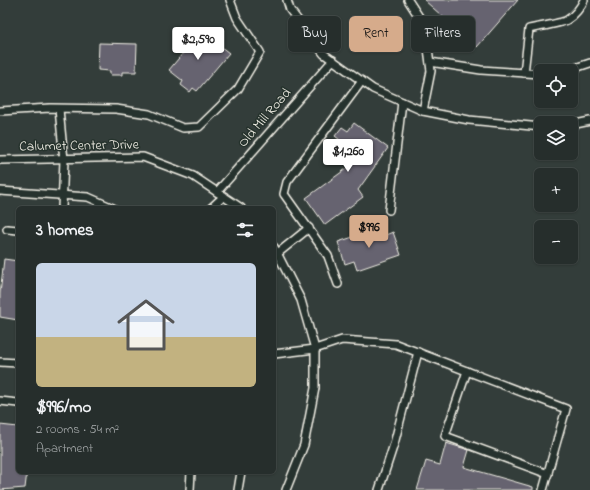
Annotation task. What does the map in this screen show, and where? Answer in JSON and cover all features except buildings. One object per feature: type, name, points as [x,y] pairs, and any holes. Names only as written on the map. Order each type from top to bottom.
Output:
[{"type":"lane","points":[[0,111],[59,108],[116,109],[149,114],[183,128],[199,127],[238,89],[260,52],[236,18],[230,0]]},
{"type":"lane","points":[[287,0],[290,10],[324,54],[372,89],[423,111],[469,120],[534,126]]},
{"type":"lane","points":[[408,0],[426,26],[431,71],[423,111]]},
{"type":"lane","points":[[524,74],[529,30],[543,25],[567,21],[581,6],[584,0]]},
{"type":"lane","name":"Old Mill Road","points":[[212,206],[220,194],[332,60]]},
{"type":"lane","points":[[430,62],[480,70],[534,74]]},
{"type":"lane","points":[[578,67],[590,63]]},
{"type":"lane","points":[[338,284],[328,256],[284,194],[287,182],[362,81]]},
{"type":"lane","points":[[389,210],[402,102]]},
{"type":"lane","points":[[59,108],[64,160],[64,195],[62,206]]},
{"type":"lane","points":[[578,124],[590,121]]},
{"type":"lane","name":"Calumet Center Drive","points":[[0,160],[143,158],[193,176],[237,206]]},
{"type":"lane","points":[[0,191],[88,197],[108,206]]},
{"type":"lane","points":[[286,490],[304,445],[315,388],[315,349],[301,300],[276,250],[309,228]]},
{"type":"lane","points":[[7,229],[16,230]]},
{"type":"lane","points":[[276,354],[315,349],[342,340],[396,344],[566,408],[543,490]]},
{"type":"lane","points":[[379,490],[394,444],[418,352]]},
{"type":"lane","points":[[0,362],[16,363]]},
{"type":"lane","points":[[467,371],[445,436],[548,474]]},
{"type":"lane","points":[[0,401],[16,403]]},
{"type":"lane","points":[[190,490],[191,474]]},
{"type":"lane","points":[[238,490],[241,474]]}]
